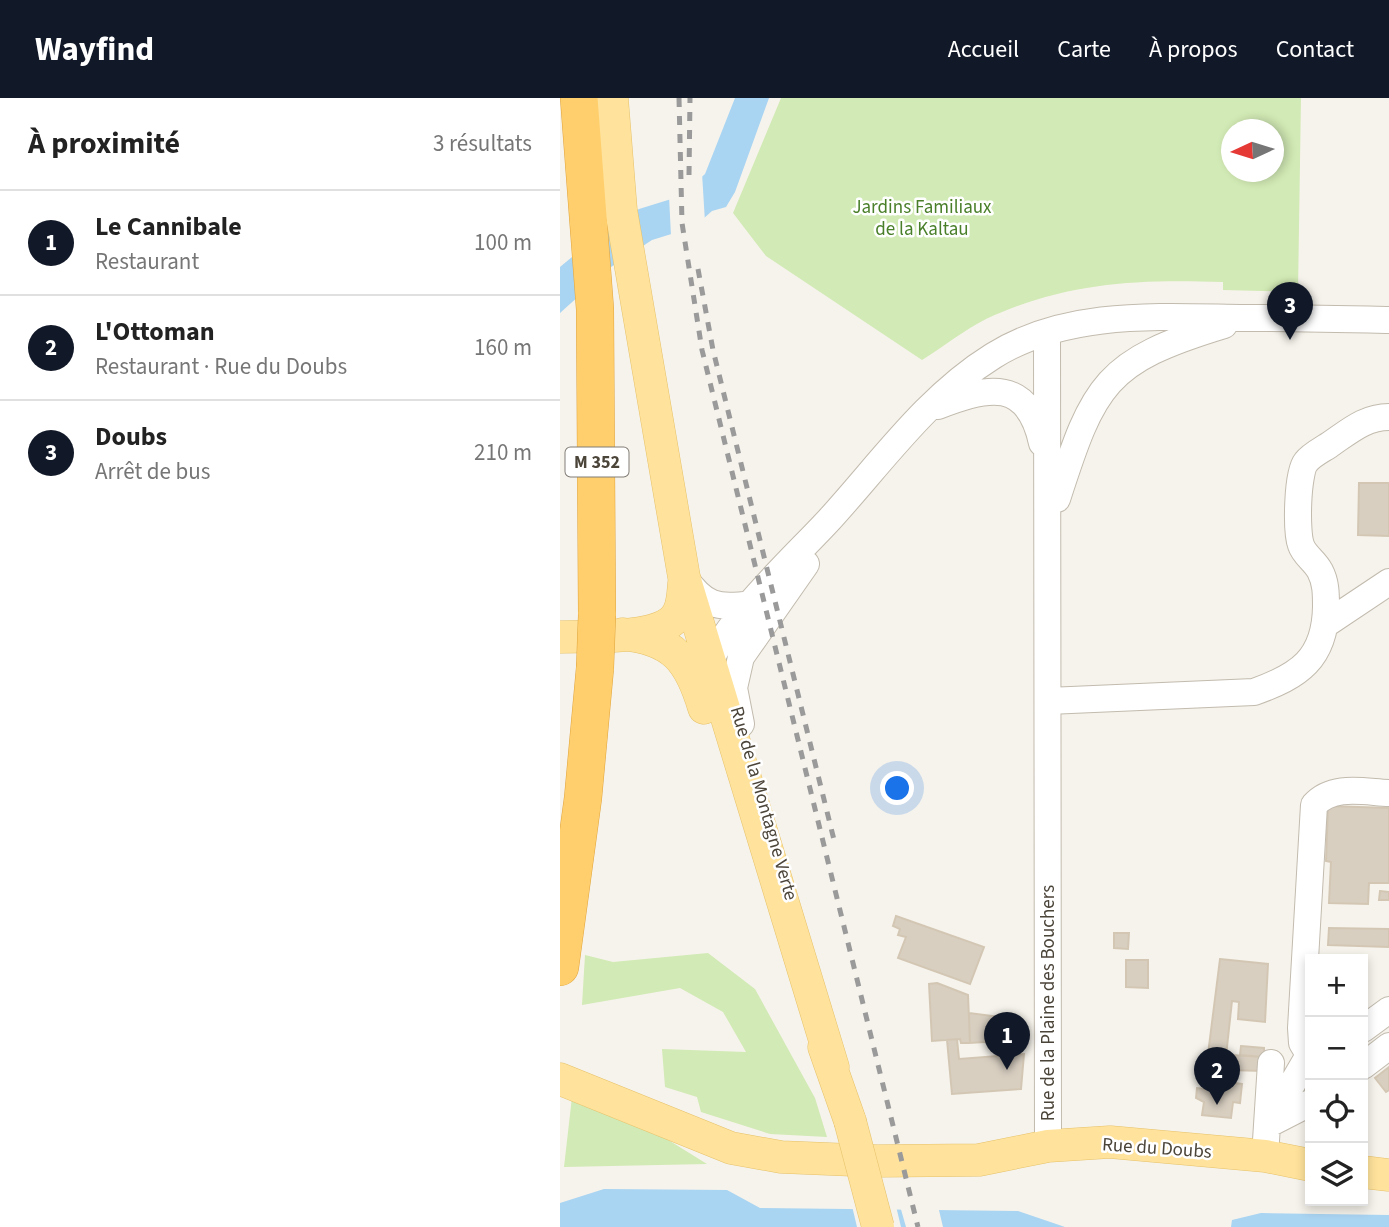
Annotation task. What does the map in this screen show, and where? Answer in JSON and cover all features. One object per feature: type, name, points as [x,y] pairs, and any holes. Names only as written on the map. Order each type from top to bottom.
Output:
[{"type":"highway","name":"M 352","points":[[560,967],[583,798],[595,668],[609,625],[595,309],[579,98]]},
{"type":"main road","points":[[612,98],[621,210],[684,577],[833,1066]]},
{"type":"main road","points":[[560,637],[609,625],[658,628],[676,618],[681,608],[684,577]]},
{"type":"main road","points":[[609,625],[649,638],[675,652],[693,677],[702,702]]},
{"type":"main road","name":"Rue de la Montagne Verte","points":[[702,702],[773,932],[833,1066],[878,1227]]},
{"type":"main road","name":"Rue de la Plaine des Bouchers","points":[[560,1079],[723,1145],[764,1155],[877,1161],[960,1161],[992,1159],[1048,1146]]},
{"type":"main road","name":"Rue du Doubs","points":[[1048,1146],[1110,1142],[1305,1163]]},
{"type":"main road","points":[[1368,1173],[1389,1175]]},
{"type":"street","name":"Rue de la Plaine des Bouchers","points":[[1048,1146],[1047,332],[1120,318],[1389,320]]},
{"type":"street","name":"Rue de la Plaine des Bouchers","points":[[1049,524],[1084,422],[1114,376],[1156,348],[1250,318]]},
{"type":"street","name":"Rue de la Montagne Verte","points":[[702,702],[709,663],[750,604],[830,520],[924,412],[995,354],[1047,332]]},
{"type":"street","name":"Rue de la Montagne Verte","points":[[924,412],[961,397],[990,390],[1009,393],[1026,405],[1037,424],[1043,447],[1049,524]]},
{"type":"street","points":[[1048,701],[1254,692],[1279,683],[1302,669],[1318,651],[1326,624],[1326,587],[1320,569],[1302,549],[1298,536],[1301,472],[1307,461],[1362,422],[1389,417]]},
{"type":"street","name":"Rue de la Montagne Verte","points":[[830,520],[814,553],[741,657],[734,688],[742,729],[821,1004],[833,1066]]},
{"type":"street","points":[[684,577],[698,596],[709,603],[734,607],[750,604]]},
{"type":"street","points":[[1326,624],[1389,582]]},
{"type":"street","points":[[1305,1049],[1301,1028],[1314,805],[1322,797],[1336,791],[1389,793]]},
{"type":"street","points":[[1368,1025],[1389,1010]]},
{"type":"street","points":[[1368,1062],[1389,1046]]},
{"type":"street","points":[[1265,1157],[1271,1063]]},
{"type":"street","points":[[1269,1124],[1305,1063]]},
{"type":"street","points":[[1269,1124],[1305,1106]]},
{"type":"green space","name":"Jardins Familiaux de la Kaltau","points":[[781,98],[1301,98],[1298,292],[1223,290],[1223,282],[1191,281],[1131,283],[1073,290],[1045,297],[986,319],[922,360],[766,256],[733,213]]},
{"type":"green space","points":[[708,953],[755,989],[815,1098],[827,1137],[770,1134],[701,1112],[697,1097],[665,1087],[662,1049],[746,1052],[723,1012],[680,988],[582,1005],[585,955],[613,962]]},
{"type":"green space","points":[[572,1097],[657,1133],[707,1164],[564,1167]]},
{"type":"water","points":[[735,98],[769,98],[735,192],[726,207],[712,211],[694,227],[652,240],[611,267],[560,313],[560,267],[602,232],[639,209],[681,196],[705,174]]},
{"type":"water","points":[[604,1189],[727,1190],[760,1208],[1018,1211],[1065,1227],[560,1227],[560,1203]]},
{"type":"water","points":[[1261,1213],[1389,1215],[1389,1227],[1231,1227],[1232,1220]]},
{"type":"pier","points":[[702,173],[705,222],[696,230],[671,236],[669,196],[680,193]]},
{"type":"pier","points":[[852,1206],[896,1206],[901,1227],[857,1227]]},
{"type":"pier","points":[[900,1206],[938,1206],[943,1227],[906,1227]]},
{"type":"building","points":[[1359,483],[1389,483],[1389,536],[1358,535]]},
{"type":"building","points":[[1328,806],[1389,808],[1389,883],[1369,883],[1368,904],[1329,903],[1331,862],[1326,861]]},
{"type":"building","points":[[1380,891],[1389,892],[1389,900],[1379,900]]},
{"type":"building","points":[[896,916],[984,947],[970,984],[898,958],[906,937],[898,935],[900,929],[893,926]]},
{"type":"building","points":[[1329,928],[1389,929],[1389,947],[1328,945]]},
{"type":"building","points":[[1114,933],[1129,933],[1128,949],[1114,948]]},
{"type":"building","points":[[1220,959],[1268,964],[1265,1022],[1238,1019],[1239,1002],[1232,1001],[1225,1065],[1207,1062]]},
{"type":"building","points":[[1126,960],[1148,960],[1148,988],[1126,987]]},
{"type":"building","points":[[937,983],[968,995],[970,1043],[961,1043],[960,1039],[932,1041],[929,984]]},
{"type":"building","points":[[969,1013],[999,1017],[1000,1041],[970,1043]]},
{"type":"building","points":[[957,1039],[959,1059],[1024,1054],[1021,1089],[952,1094],[947,1040]]},
{"type":"building","points":[[1241,1046],[1264,1048],[1264,1057],[1240,1055]]},
{"type":"building","points":[[1231,1055],[1264,1057],[1263,1071],[1229,1070]]},
{"type":"building","points":[[1389,1067],[1389,1090],[1386,1092],[1375,1078]]},
{"type":"building","points":[[1207,1080],[1242,1084],[1240,1103],[1233,1102],[1231,1118],[1202,1115],[1204,1102],[1196,1098],[1197,1088],[1205,1089]]},
{"type":"railway","points":[[679,98],[682,223],[702,350],[918,1227]]},
{"type":"railway","points":[[689,175],[690,98]]},
{"type":"railway","points":[[698,269],[713,350],[835,844]]},
{"type":"place","name":"Doubs","points":[[1290,340]]},
{"type":"place","name":"Le Cannibale","points":[[1007,1070]]},
{"type":"place","name":"L'Ottoman","points":[[1217,1105]]}]
